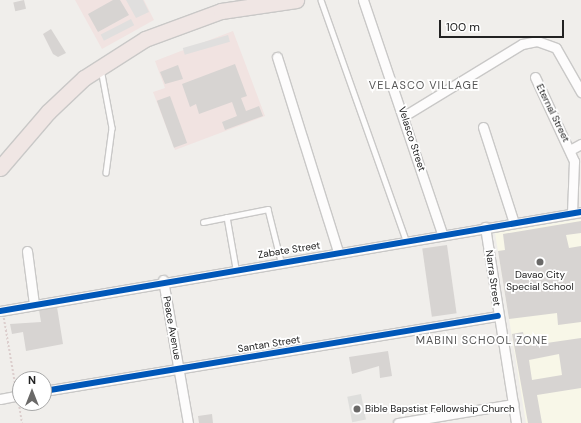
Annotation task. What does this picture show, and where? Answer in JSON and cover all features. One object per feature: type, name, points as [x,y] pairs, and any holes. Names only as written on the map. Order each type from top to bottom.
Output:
[{"type":"highway","points":[[0,168],[48,112],[101,65],[170,27],[244,3],[296,0]]},
{"type":"street","name":"Velasco Street","points":[[363,0],[404,116],[442,234]]},
{"type":"street","points":[[404,116],[522,44],[537,41],[556,48],[581,92]]},
{"type":"street","points":[[277,57],[338,252]]},
{"type":"street","name":"Eternal Street","points":[[535,77],[570,150],[575,170],[577,212]]},
{"type":"street","points":[[483,127],[514,222]]},
{"type":"street","name":"Eternal Street","points":[[570,150],[581,144]]},
{"type":"street","name":"Zabate Street","points":[[1,310],[163,280],[577,212]]},
{"type":"street","name":"Narra Street","points":[[485,227],[516,423]]},
{"type":"street","points":[[27,250],[34,304]]},
{"type":"street","name":"Peace Avenue","points":[[163,280],[188,423]]},
{"type":"street","name":"Santan Street","points":[[52,390],[498,316]]},
{"type":"street","points":[[0,399],[12,397]]},
{"type":"street","points":[[398,423],[513,404]]},
{"type":"lane","points":[[321,0],[406,240]]},
{"type":"lane","points":[[101,65],[112,128],[106,173]]},
{"type":"lane","points":[[203,222],[268,209],[281,261]]},
{"type":"lane","points":[[227,217],[236,268]]},
{"type":"path","points":[[1,310],[14,371]]},
{"type":"path","points":[[21,411],[22,423]]},
{"type":"shaded area","points":[[75,0],[144,0],[154,20],[102,49]]},
{"type":"shaded area","points":[[126,0],[143,0],[149,12],[136,18]]},
{"type":"shaded area","points":[[131,19],[134,25],[104,41],[101,34]]},
{"type":"shaded area","points":[[233,31],[265,116],[175,150],[153,92],[165,88],[155,61]]},
{"type":"shaded area","points":[[228,35],[230,42],[185,55],[183,48]]},
{"type":"shaded area","points":[[581,219],[581,423],[526,423],[495,233]]},
{"type":"shaded area","name":"Bible Bapstist Fellowship Church","points":[[361,394],[366,420],[352,422],[347,397]]},
{"type":"building","points":[[24,0],[26,9],[15,11],[13,2]]},
{"type":"building","points":[[113,0],[120,0],[129,15],[98,32],[88,14]]},
{"type":"building","points":[[51,29],[66,53],[58,57],[53,54],[43,34]]},
{"type":"building","points":[[235,64],[247,96],[241,98],[246,111],[259,106],[263,116],[225,130],[222,122],[237,116],[232,102],[199,114],[196,104],[190,107],[182,84]]},
{"type":"building","points":[[178,65],[183,79],[165,84],[160,72]]},
{"type":"building","points":[[170,96],[187,143],[174,148],[157,101]]},
{"type":"building","name":"Davao City Special School","points":[[581,221],[581,233],[566,235],[569,248],[581,246],[581,322],[558,325],[557,313],[509,319],[498,251],[505,250],[503,234]]},
{"type":"building","points":[[447,245],[457,313],[432,317],[422,248]]},
{"type":"building","points":[[57,307],[63,344],[26,351],[23,332],[12,334],[10,324],[41,322],[39,310]]},
{"type":"building","points":[[523,332],[526,346],[581,338],[581,388],[537,395],[542,423],[528,423],[512,334]],"holes":[[[559,354],[562,375],[532,380],[529,360]]]},
{"type":"building","points":[[388,351],[392,376],[380,378],[379,366],[352,374],[349,357]]},
{"type":"building","points":[[212,414],[213,423],[199,423],[198,416]]},
{"type":"cycle path","points":[[0,311],[581,212]]},
{"type":"cycle path","points":[[52,390],[498,316]]},
{"type":"place","name":"Davao City Special School","points":[[540,262]]},
{"type":"place","name":"Bible Bapstist Fellowship Church","points":[[357,409]]},
{"type":"district","name":"VELASCO VILLAGE","points":[[424,85]]},
{"type":"district","name":"MABINI SCHOOL ZONE","points":[[482,340]]}]
